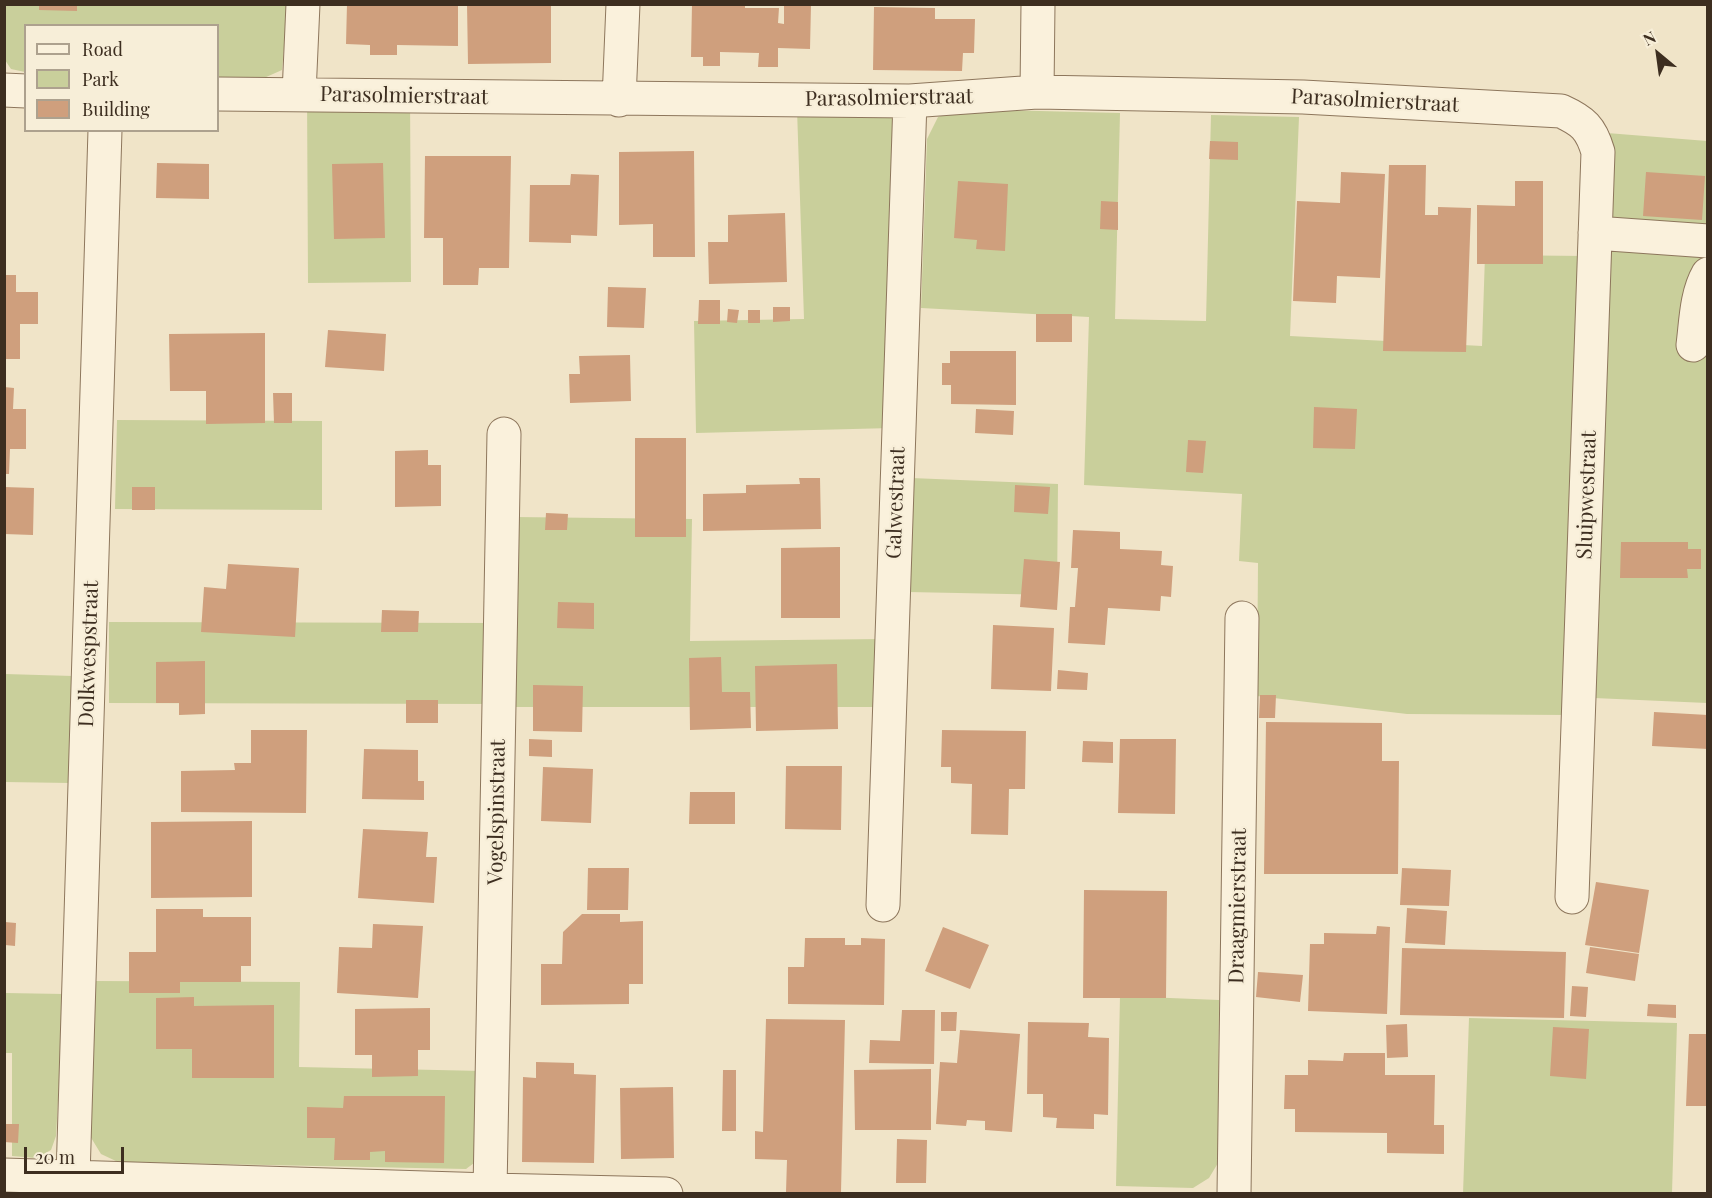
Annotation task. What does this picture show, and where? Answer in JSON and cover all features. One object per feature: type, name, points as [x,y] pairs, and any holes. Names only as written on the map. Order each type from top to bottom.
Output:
[{"type":"street","points":[[299,94],[303,4]]},
{"type":"street","points":[[619,100],[623,4]]},
{"type":"street","points":[[1037,92],[1038,4]]},
{"type":"street","points":[[4,90],[24,91]]},
{"type":"street","name":"Parasolmierstraat","points":[[219,94],[619,100],[909,101],[1037,92],[1303,97],[1561,111]]},
{"type":"street","name":"Galwestraat","points":[[883,905],[909,101]]},
{"type":"street","name":"Sluipwestraat","points":[[1561,111],[1579,119],[1594,139],[1598,152],[1572,897]]},
{"type":"street","name":"Dolkwespstraat","points":[[73,1177],[105,132]]},
{"type":"street","points":[[1595,233],[1707,241]]},
{"type":"street","points":[[1693,345],[1697,312],[1707,274]]},
{"type":"street","name":"Vogelspinstraat","points":[[490,1190],[504,434]]},
{"type":"street","name":"Draagmierstraat","points":[[1234,1194],[1242,618]]},
{"type":"street","points":[[4,1175],[666,1194]]},
{"type":"green space","points":[[5,5],[288,5],[282,70],[264,78],[219,77],[219,24],[24,24],[24,72],[11,69],[5,60]]},
{"type":"green space","points":[[410,90],[411,282],[308,283],[307,91]]},
{"type":"green space","points":[[883,108],[899,123],[892,428],[696,433],[694,321],[804,319],[797,109]]},
{"type":"green space","points":[[959,109],[1120,113],[1115,319],[1206,321],[1211,115],[1299,117],[1290,336],[1482,346],[1485,255],[1586,256],[1568,715],[1407,714],[1257,696],[1258,563],[1239,561],[1242,494],[1084,485],[1089,317],[921,308],[927,139],[938,117]]},
{"type":"green space","points":[[1607,133],[1707,141],[1707,703],[1594,698]]},
{"type":"green space","points":[[117,420],[322,421],[322,510],[115,509]]},
{"type":"green space","points":[[911,478],[1058,484],[1057,595],[908,592]]},
{"type":"green space","points":[[514,517],[692,519],[690,641],[884,639],[882,707],[511,707]]},
{"type":"green space","points":[[109,622],[494,623],[493,704],[109,703]]},
{"type":"green space","points":[[5,674],[73,676],[70,783],[5,782]]},
{"type":"green space","points":[[95,981],[300,982],[299,1067],[483,1071],[478,1160],[466,1169],[118,1162],[101,1154],[90,1136]]},
{"type":"green space","points":[[5,993],[64,994],[56,1136],[51,1150],[36,1158],[12,1156],[12,1053],[5,1053]]},
{"type":"green space","points":[[1120,996],[1219,1000],[1218,1163],[1209,1178],[1193,1188],[1116,1186]]},
{"type":"green space","points":[[1469,1018],[1677,1023],[1672,1193],[1463,1194]]},
{"type":"building","points":[[39,4],[77,4],[77,11],[39,10]]},
{"type":"building","points":[[347,4],[458,4],[458,46],[397,45],[397,55],[370,55],[370,45],[346,44]]},
{"type":"building","points":[[467,4],[551,4],[551,63],[468,64]]},
{"type":"building","points":[[692,4],[745,4],[745,8],[779,8],[778,23],[784,24],[784,5],[811,5],[810,49],[778,48],[778,67],[758,67],[759,53],[720,52],[720,66],[703,66],[703,57],[691,57]]},
{"type":"building","points":[[874,7],[935,8],[935,19],[975,19],[974,53],[963,53],[962,71],[873,70]]},
{"type":"building","points":[[1210,141],[1238,142],[1238,160],[1209,159]]},
{"type":"building","points":[[694,151],[695,257],[653,257],[653,224],[619,225],[619,152]]},
{"type":"building","points":[[425,156],[511,156],[509,268],[479,268],[478,285],[443,285],[443,238],[424,238]]},
{"type":"building","points":[[157,163],[209,164],[209,199],[156,198]]},
{"type":"building","points":[[383,163],[385,238],[334,239],[332,164]]},
{"type":"building","points":[[1389,165],[1426,165],[1425,215],[1438,215],[1438,207],[1471,208],[1466,352],[1383,351]]},
{"type":"building","points":[[1341,172],[1385,174],[1380,278],[1337,276],[1336,303],[1293,301],[1297,201],[1340,203]]},
{"type":"building","points":[[1646,172],[1705,176],[1702,220],[1643,216]]},
{"type":"building","points":[[571,174],[599,175],[597,236],[571,235],[571,243],[529,242],[530,185],[570,185]]},
{"type":"building","points":[[958,181],[1008,184],[1005,251],[976,249],[977,240],[954,238]]},
{"type":"building","points":[[1515,181],[1543,181],[1543,264],[1477,264],[1477,205],[1515,206]]},
{"type":"building","points":[[1101,201],[1118,202],[1118,230],[1100,229]]},
{"type":"building","points":[[785,213],[787,282],[709,284],[708,242],[728,242],[728,215]]},
{"type":"building","points":[[4,275],[16,275],[16,292],[38,292],[38,324],[20,324],[20,359],[4,359]]},
{"type":"building","points":[[608,287],[646,288],[644,328],[607,327]]},
{"type":"building","points":[[699,300],[720,300],[720,324],[698,324]]},
{"type":"building","points":[[773,307],[790,307],[790,321],[773,322]]},
{"type":"building","points":[[728,309],[739,310],[737,323],[727,322]]},
{"type":"building","points":[[748,310],[760,310],[760,323],[748,323]]},
{"type":"building","points":[[1036,314],[1072,314],[1072,342],[1036,342]]},
{"type":"building","points":[[328,330],[386,334],[384,371],[325,367]]},
{"type":"building","points":[[265,333],[265,423],[206,424],[206,391],[170,391],[169,334]]},
{"type":"building","points":[[950,351],[1016,351],[1016,405],[951,404],[951,385],[942,385],[942,363],[950,363]]},
{"type":"building","points":[[630,355],[631,401],[570,403],[569,374],[580,374],[579,356]]},
{"type":"building","points":[[4,387],[14,388],[13,409],[26,409],[26,449],[10,449],[9,474],[4,474]]},
{"type":"building","points":[[273,393],[292,393],[292,423],[274,423]]},
{"type":"building","points":[[1314,407],[1357,409],[1355,449],[1313,448]]},
{"type":"building","points":[[976,409],[1014,411],[1013,435],[975,433]]},
{"type":"building","points":[[635,438],[686,438],[686,537],[635,537]]},
{"type":"building","points":[[1188,440],[1206,441],[1203,473],[1186,472]]},
{"type":"building","points":[[428,450],[428,465],[441,465],[441,506],[395,507],[395,451]]},
{"type":"building","points":[[799,478],[820,478],[821,529],[703,531],[703,494],[746,493],[746,485],[800,484]]},
{"type":"building","points":[[1015,485],[1050,487],[1048,514],[1014,512]]},
{"type":"building","points":[[4,487],[34,488],[33,535],[4,534]]},
{"type":"building","points":[[132,487],[155,487],[155,510],[132,510]]},
{"type":"building","points":[[546,513],[568,514],[567,530],[545,530]]},
{"type":"building","points":[[1073,530],[1120,532],[1120,549],[1162,551],[1161,565],[1173,566],[1171,597],[1161,596],[1160,611],[1108,608],[1105,645],[1068,643],[1070,607],[1075,607],[1078,568],[1071,568]]},
{"type":"building","points":[[1621,542],[1688,542],[1688,549],[1701,549],[1701,569],[1687,569],[1688,578],[1620,578]]},
{"type":"building","points":[[840,547],[840,618],[781,618],[781,548]]},
{"type":"building","points":[[1024,559],[1060,562],[1057,610],[1020,607]]},
{"type":"building","points":[[228,564],[299,568],[295,637],[201,632],[204,587],[226,589]]},
{"type":"building","points":[[558,602],[594,603],[594,629],[557,628]]},
{"type":"building","points":[[382,610],[419,611],[418,632],[381,632]]},
{"type":"building","points":[[993,625],[1054,628],[1051,691],[991,689]]},
{"type":"building","points":[[721,657],[722,692],[750,692],[751,728],[690,730],[689,658]]},
{"type":"building","points":[[205,661],[205,714],[179,715],[179,703],[156,703],[156,662]]},
{"type":"building","points":[[837,664],[838,729],[756,731],[755,666]]},
{"type":"building","points":[[1058,670],[1088,673],[1087,690],[1057,689]]},
{"type":"building","points":[[533,685],[583,686],[582,732],[533,731]]},
{"type":"building","points":[[1260,695],[1276,695],[1275,718],[1259,718]]},
{"type":"building","points":[[406,700],[438,700],[438,723],[406,723]]},
{"type":"building","points":[[1654,712],[1708,715],[1708,749],[1652,746]]},
{"type":"building","points":[[1266,722],[1382,723],[1382,761],[1399,761],[1398,874],[1264,874]]},
{"type":"building","points":[[251,730],[307,730],[306,813],[181,812],[181,771],[235,770],[234,763],[251,763]]},
{"type":"building","points":[[942,730],[1026,731],[1025,789],[1009,789],[1008,835],[971,834],[972,784],[951,783],[951,767],[941,767]]},
{"type":"building","points":[[529,739],[552,740],[552,757],[529,756]]},
{"type":"building","points":[[1120,739],[1176,739],[1175,814],[1118,813]]},
{"type":"building","points":[[1083,741],[1113,742],[1113,763],[1082,762]]},
{"type":"building","points":[[364,749],[418,750],[418,781],[424,781],[424,800],[362,799]]},
{"type":"building","points":[[786,766],[842,766],[841,830],[785,829]]},
{"type":"building","points":[[543,767],[593,769],[591,823],[541,821]]},
{"type":"building","points":[[690,792],[735,792],[735,824],[689,824]]},
{"type":"building","points":[[252,821],[252,897],[151,898],[151,822]]},
{"type":"building","points":[[363,829],[428,832],[426,857],[437,857],[434,903],[358,898]]},
{"type":"building","points":[[588,868],[629,868],[628,910],[587,910]]},
{"type":"building","points":[[1402,868],[1451,870],[1449,906],[1400,905]]},
{"type":"building","points":[[1596,882],[1649,890],[1639,953],[1585,945]]},
{"type":"building","points":[[1084,890],[1167,891],[1166,998],[1083,998]]},
{"type":"building","points":[[1407,908],[1447,911],[1445,945],[1405,943]]},
{"type":"building","points":[[156,909],[203,909],[203,917],[251,917],[251,966],[241,966],[241,982],[180,982],[180,993],[129,993],[129,952],[156,952]]},
{"type":"building","points":[[582,914],[620,914],[620,922],[643,921],[643,984],[629,984],[629,1004],[541,1005],[541,964],[562,964],[563,932]]},
{"type":"building","points":[[5,922],[16,923],[15,946],[5,945]]},
{"type":"building","points":[[373,924],[423,926],[418,998],[337,993],[339,947],[372,948]]},
{"type":"building","points":[[1377,926],[1390,927],[1387,1014],[1308,1011],[1310,944],[1324,944],[1324,933],[1376,934]]},
{"type":"building","points":[[943,927],[989,945],[970,989],[925,971]]},
{"type":"building","points":[[805,938],[845,938],[845,945],[861,945],[861,938],[885,939],[884,1005],[788,1004],[788,967],[804,967]]},
{"type":"building","points":[[1590,947],[1639,954],[1635,981],[1586,973]]},
{"type":"building","points":[[1402,948],[1566,952],[1564,1018],[1400,1015]]},
{"type":"building","points":[[1258,972],[1303,975],[1300,1002],[1256,997]]},
{"type":"building","points":[[1572,986],[1588,987],[1586,1017],[1570,1016]]},
{"type":"building","points":[[194,997],[194,1006],[274,1005],[274,1078],[192,1078],[192,1049],[156,1049],[156,998]]},
{"type":"building","points":[[1648,1004],[1676,1005],[1676,1018],[1647,1016]]},
{"type":"building","points":[[430,1008],[430,1050],[418,1050],[418,1076],[372,1077],[372,1055],[355,1055],[355,1009]]},
{"type":"building","points":[[902,1010],[935,1010],[934,1064],[869,1063],[870,1040],[900,1041]]},
{"type":"building","points":[[941,1012],[957,1012],[956,1031],[941,1031]]},
{"type":"building","points":[[766,1019],[845,1020],[841,1192],[786,1192],[787,1160],[755,1159],[755,1131],[763,1132]]},
{"type":"building","points":[[1028,1022],[1089,1023],[1088,1037],[1109,1038],[1108,1115],[1094,1114],[1094,1129],[1056,1128],[1057,1118],[1043,1117],[1043,1094],[1027,1094]]},
{"type":"building","points":[[1407,1024],[1408,1057],[1387,1058],[1386,1025]]},
{"type":"building","points":[[1553,1027],[1589,1029],[1586,1079],[1550,1076]]},
{"type":"building","points":[[960,1030],[1020,1034],[1012,1132],[985,1130],[985,1121],[967,1120],[966,1126],[936,1124],[940,1062],[957,1063]]},
{"type":"building","points":[[1689,1034],[1708,1034],[1708,1106],[1686,1106]]},
{"type":"building","points":[[1344,1053],[1385,1053],[1385,1075],[1435,1075],[1434,1125],[1444,1125],[1444,1154],[1387,1153],[1387,1133],[1295,1132],[1295,1109],[1284,1109],[1285,1075],[1308,1075],[1308,1060],[1343,1061]]},
{"type":"building","points":[[536,1062],[574,1063],[574,1074],[596,1075],[594,1163],[522,1162],[523,1077],[536,1078]]},
{"type":"building","points":[[931,1069],[931,1130],[855,1130],[854,1070]]},
{"type":"building","points":[[723,1070],[736,1070],[736,1131],[722,1131]]},
{"type":"building","points":[[673,1087],[674,1158],[621,1159],[620,1088]]},
{"type":"building","points":[[344,1096],[445,1096],[444,1163],[385,1162],[385,1151],[370,1152],[370,1160],[334,1160],[335,1138],[307,1138],[307,1107],[343,1108]]},
{"type":"building","points":[[4,1124],[19,1124],[18,1143],[4,1142]]},
{"type":"building","points":[[897,1139],[927,1140],[926,1183],[896,1183]]}]
